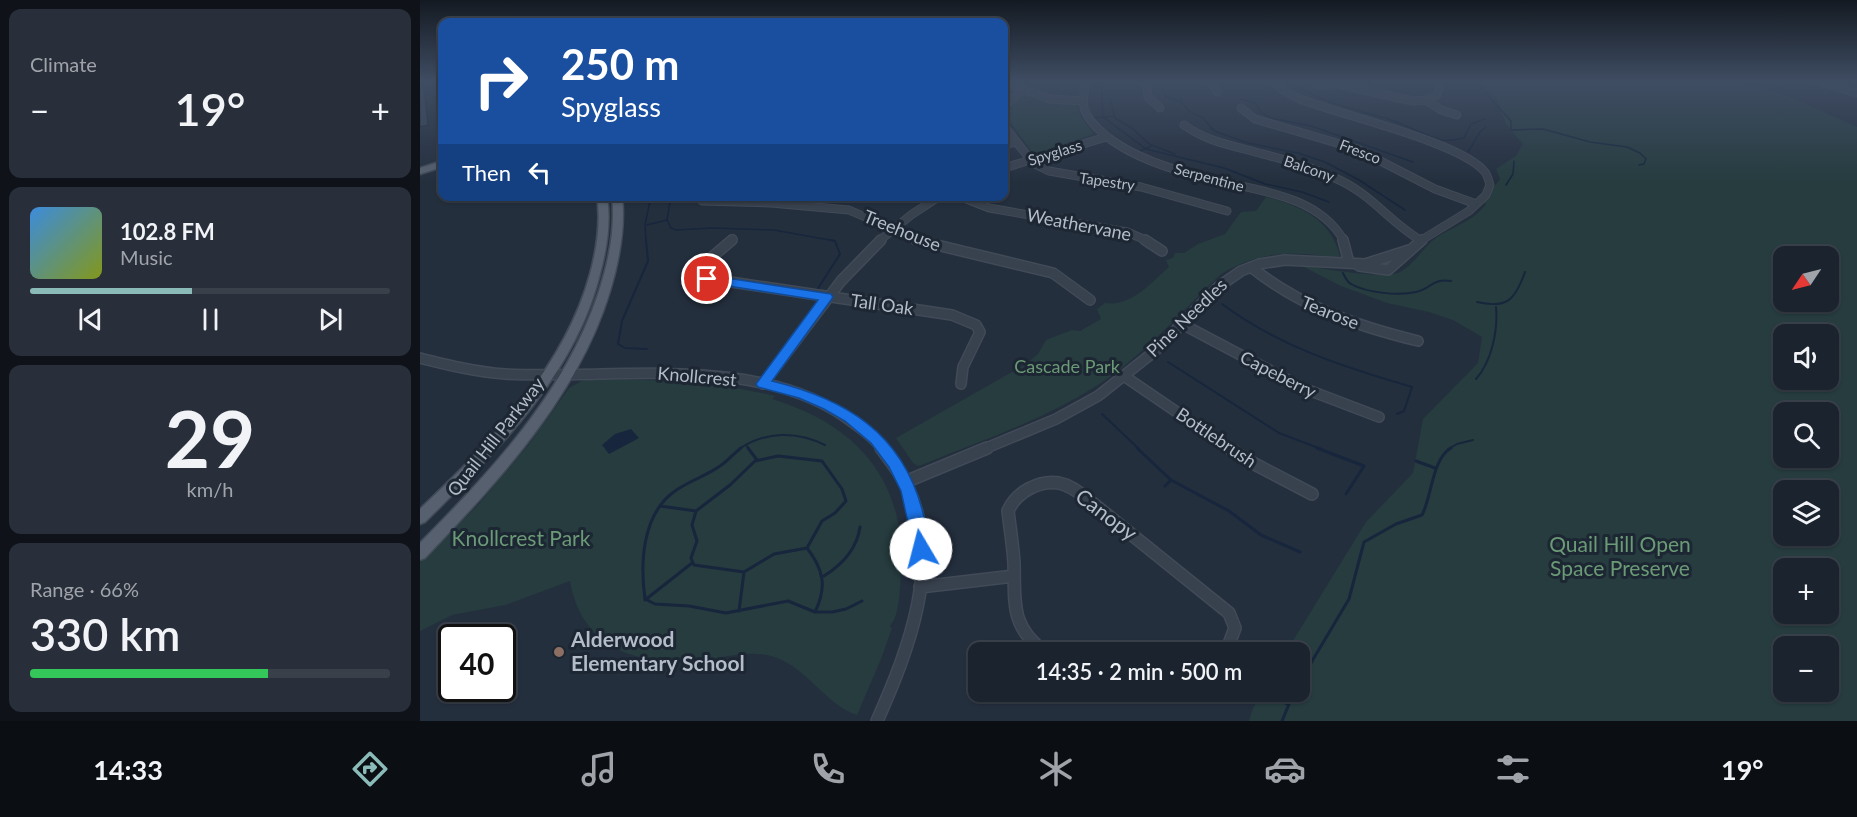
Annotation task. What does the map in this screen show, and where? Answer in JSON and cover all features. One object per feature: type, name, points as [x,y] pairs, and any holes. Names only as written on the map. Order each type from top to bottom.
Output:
[{"type":"main road","points":[[420,166],[438,160]]},
{"type":"main road","points":[[420,171],[438,165]]},
{"type":"main road","name":"Quail Hill Parkway","points":[[420,518],[499,437],[549,374],[575,330],[592,290],[604,228],[602,201]]},
{"type":"main road","name":"Quail Hill Parkway","points":[[420,553],[501,465],[547,405],[567,373],[593,326],[607,289],[619,226],[616,201]]},
{"type":"street","name":"Serpentine","points":[[1088,115],[1106,137],[1134,154],[1163,166],[1285,197],[1306,205],[1334,226],[1343,241],[1351,264]]},
{"type":"street","name":"Fresco","points":[[1249,115],[1255,119],[1365,152],[1435,189],[1476,204]]},
{"type":"street","name":"Pine Needles","points":[[905,482],[1056,419],[1098,396],[1182,324],[1229,277],[1251,267],[1284,260],[1351,264],[1374,270],[1389,270],[1398,265],[1420,240],[1468,212],[1490,185],[1486,172],[1468,159],[1406,134],[1347,115]]},
{"type":"street","name":"Balcony","points":[[1184,124],[1196,133],[1214,140],[1315,169],[1347,183],[1371,198],[1401,229],[1420,240]]},
{"type":"street","name":"Tapestry","points":[[1008,131],[1030,160],[1037,166],[1057,174],[1141,187],[1227,211]]},
{"type":"street","name":"Spyglass","points":[[1008,167],[1106,137]]},
{"type":"street","points":[[1008,144],[1016,142]]},
{"type":"street","name":"Treehouse","points":[[702,201],[840,208],[858,213],[890,230],[940,248],[1035,267],[1061,277],[1090,300]]},
{"type":"street","points":[[763,384],[826,297],[860,257],[890,230],[933,201]]},
{"type":"street","name":"Weathervane","points":[[972,201],[989,208],[1127,232],[1147,240],[1162,251]]},
{"type":"street","name":"Tall Oak","points":[[733,239],[712,257],[702,274],[704,278],[952,315],[976,325],[980,332],[963,367],[961,384]]},
{"type":"street","name":"Tearose","points":[[1251,267],[1281,291],[1312,307],[1352,323],[1418,341]]},
{"type":"street","name":"Capeberry","points":[[1182,324],[1294,386],[1339,405],[1379,417]]},
{"type":"street","name":"Knollcrest","points":[[420,358],[485,373],[668,374],[763,384],[809,396],[850,417],[884,448],[905,482],[913,503],[920,537],[920,586],[916,614],[906,650],[877,721]]},
{"type":"street","name":"Bottlebrush","points":[[1124,376],[1247,460],[1312,494]]},
{"type":"street","name":"Canopy","points":[[1030,642],[1018,624],[1015,610],[1008,511],[1018,496],[1044,484],[1064,484],[1157,554],[1229,613],[1236,628],[1230,642]]},
{"type":"street","points":[[920,586],[1014,576]]},
{"type":"green space","points":[[1009,115],[1080,115],[1094,134],[1037,153],[1032,152],[1008,119]]},
{"type":"green space","name":"Quail Hill Open Space Preserve","points":[[1503,115],[1830,115],[1857,127],[1857,721],[1249,721],[1256,702],[1310,702],[1310,642],[1292,642],[1366,522],[1413,473],[1423,419],[1478,363],[1482,337],[1453,320],[1387,303],[1341,286],[1300,265],[1381,275],[1400,272],[1437,237],[1481,210],[1486,204],[1483,202],[1500,179],[1496,169],[1516,156],[1523,144],[1506,124]]},
{"type":"green space","name":"Cascade Park","points":[[1266,197],[1302,209],[1321,223],[1336,243],[1340,256],[1280,254],[1259,258],[1229,269],[1220,275],[1140,353],[1090,390],[1044,415],[997,435],[918,466],[913,463],[896,438],[1026,364],[1038,354],[1046,340],[1072,330],[1080,331],[1101,319],[1097,309],[1105,303],[1132,298],[1169,267],[1166,260],[1173,258],[1175,253],[1184,253],[1198,244],[1225,234],[1241,212],[1256,211]]},
{"type":"green space","name":"Knollcrest Park","points":[[585,379],[681,382],[728,387],[775,396],[772,399],[828,423],[851,440],[870,460],[884,482],[895,508],[900,538],[901,570],[896,615],[890,626],[892,628],[881,659],[857,715],[835,703],[795,668],[771,656],[745,654],[703,660],[657,660],[617,649],[601,638],[587,623],[577,604],[570,581],[505,605],[452,615],[420,631],[420,563],[477,506],[530,443],[569,388]]},
{"type":"water","points":[[631,429],[639,438],[609,454],[602,445],[615,434]]},
{"type":"building","points":[[420,115],[427,115],[428,125],[420,127]]},
{"type":"waterway","points":[[1114,115],[1115,118],[1133,129],[1149,144],[1175,154]]},
{"type":"waterway","points":[[1196,115],[1203,118],[1214,131],[1248,143],[1298,153],[1325,162],[1359,180],[1405,210]]},
{"type":"waterway","points":[[1265,115],[1271,118],[1311,126],[1413,162]]},
{"type":"waterway","points":[[1373,115],[1441,140],[1464,138],[1471,124],[1485,119]]},
{"type":"waterway","points":[[1505,115],[1511,121],[1511,130],[1543,129],[1590,142],[1627,147],[1640,153],[1646,159],[1644,164],[1639,165]]},
{"type":"waterway","points":[[1103,117],[1113,116]]},
{"type":"waterway","points":[[1094,118],[1103,117]]},
{"type":"waterway","points":[[1103,117],[1145,149]]},
{"type":"waterway","points":[[1468,152],[1480,132],[1486,127]]},
{"type":"waterway","points":[[1145,149],[1151,146]]},
{"type":"waterway","points":[[1138,152],[1145,149]]},
{"type":"waterway","points":[[1145,149],[1224,168],[1265,184],[1302,192],[1329,202]]},
{"type":"waterway","points":[[1506,185],[1513,174],[1514,161]]},
{"type":"waterway","points":[[646,241],[645,225],[650,201]]},
{"type":"waterway","points":[[667,220],[670,201]]},
{"type":"waterway","points":[[647,225],[667,220]]},
{"type":"waterway","points":[[667,220],[671,228],[676,230],[712,228],[774,230],[835,241]]},
{"type":"waterway","points":[[646,240],[648,261],[622,321],[618,344],[625,348],[647,349]]},
{"type":"waterway","points":[[830,240],[835,241]]},
{"type":"waterway","points":[[817,290],[840,254],[835,241]]},
{"type":"waterway","points":[[1477,302],[1496,304],[1508,300],[1518,289],[1525,272]]},
{"type":"waterway","points":[[1343,273],[1351,284],[1374,292],[1392,294],[1421,291],[1436,282],[1451,281]]},
{"type":"waterway","points":[[1222,304],[1290,344],[1362,372],[1412,387],[1404,411],[1397,414]]},
{"type":"waterway","points":[[1476,379],[1482,372],[1493,345],[1496,307]]},
{"type":"waterway","points":[[1168,362],[1279,433],[1321,449]]},
{"type":"waterway","points":[[1102,414],[1139,449]]},
{"type":"waterway","points":[[739,449],[760,439],[782,435],[804,437],[825,445]]},
{"type":"waterway","points":[[1448,449],[1473,440]]},
{"type":"waterway","points":[[746,445],[749,449]]},
{"type":"waterway","points":[[661,506],[675,491],[715,470],[741,448]]},
{"type":"waterway","points":[[748,448],[757,460]]},
{"type":"waterway","points":[[1137,448],[1171,480]]},
{"type":"waterway","points":[[1317,448],[1364,466],[1346,494]]},
{"type":"waterway","points":[[1310,665],[1349,599],[1364,542],[1396,524],[1422,515],[1436,469],[1440,460],[1451,448]]},
{"type":"waterway","points":[[696,511],[730,485],[755,461],[778,456],[822,461],[842,489],[846,501],[835,513],[822,521],[807,548]]},
{"type":"waterway","points":[[1416,461],[1435,468]]},
{"type":"waterway","points":[[1165,486],[1171,480]]},
{"type":"waterway","points":[[1171,480],[1229,511],[1261,535],[1300,552]]},
{"type":"waterway","points":[[646,599],[643,570],[646,540],[650,526],[661,506]]},
{"type":"waterway","points":[[661,506],[696,511]]},
{"type":"waterway","points":[[696,511],[692,525],[697,541],[691,558],[694,565],[744,572]]},
{"type":"waterway","points":[[824,576],[848,555],[856,542],[860,527]]},
{"type":"waterway","points":[[744,572],[774,554],[807,548]]},
{"type":"waterway","points":[[807,548],[817,564],[822,579],[821,595],[815,612]]},
{"type":"waterway","points":[[646,599],[692,563]]},
{"type":"waterway","points":[[739,610],[744,572]]},
{"type":"waterway","points":[[646,599],[655,604],[689,606],[726,613],[739,610]]},
{"type":"waterway","points":[[739,610],[788,601],[815,612]]},
{"type":"waterway","points":[[815,612],[846,609],[862,601]]},
{"type":"waterway","points":[[1282,721],[1290,702]]},
{"type":"place","name":"Alderwood Elementary School","points":[[559,652]]},
{"type":"route","points":[[707,279],[826,297],[763,384],[803,394],[829,405],[850,417],[876,439],[894,462],[909,491],[919,527],[921,549]]}]
